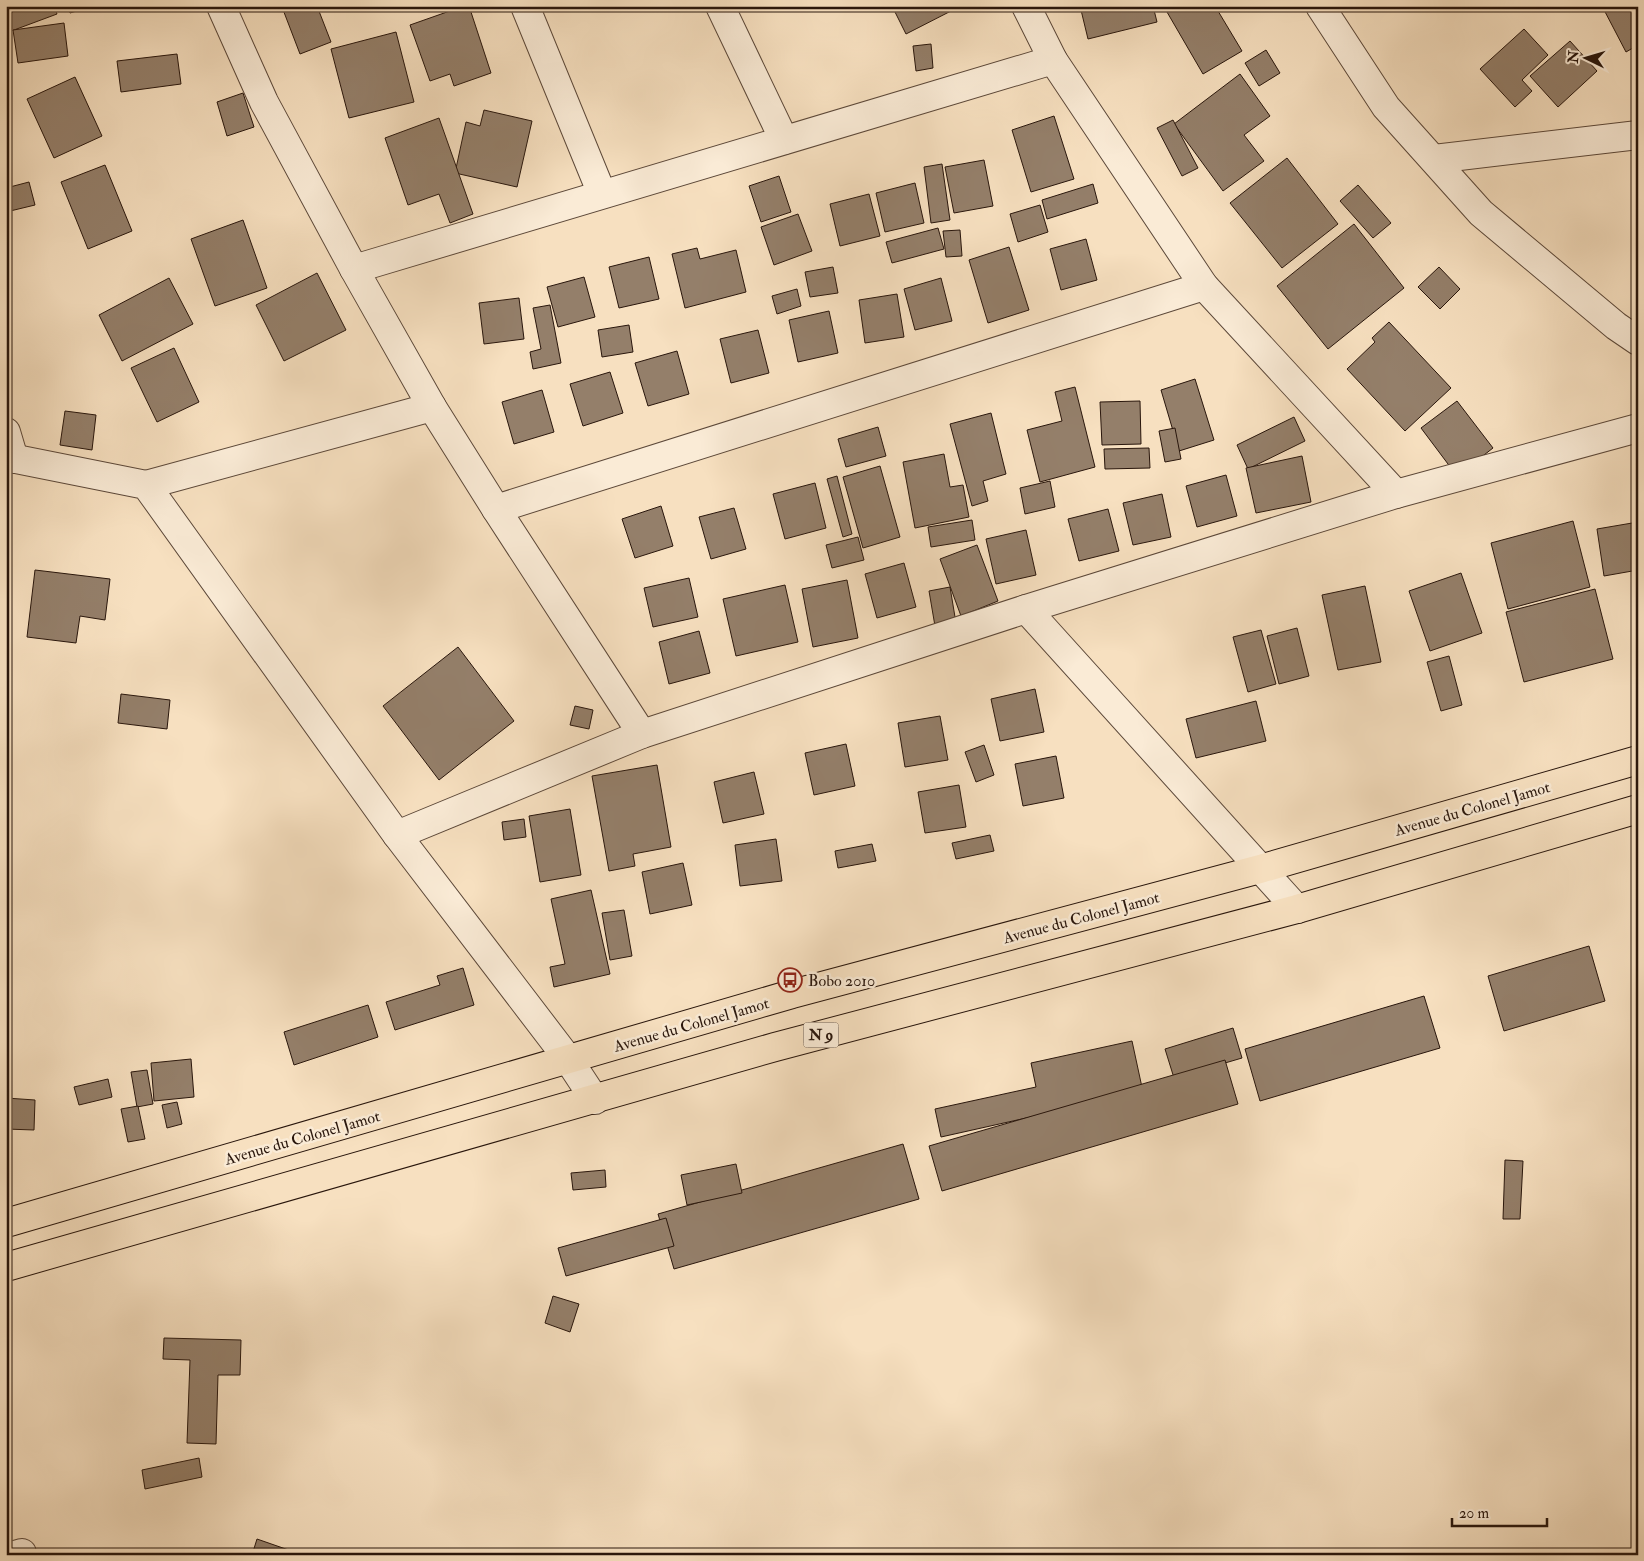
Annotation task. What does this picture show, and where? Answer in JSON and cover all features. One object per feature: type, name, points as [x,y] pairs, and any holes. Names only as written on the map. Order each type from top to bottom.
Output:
[{"type":"main road","name":"Avenue du Colonel Jamot","points":[[6,1223],[792,994],[1260,869],[1638,760]]},
{"type":"main road","name":"N 9","points":[[6,1267],[775,1047],[1297,909],[1638,809]]},
{"type":"street","points":[[222,6],[264,102],[354,269],[432,407],[642,734]]},
{"type":"street","points":[[525,6],[602,194]]},
{"type":"street","points":[[720,6],[784,140]]},
{"type":"street","points":[[1026,6],[1053,60],[1204,286],[1396,494]]},
{"type":"street","points":[[1320,6],[1386,107],[1481,213],[1616,326],[1638,341]]},
{"type":"street","points":[[354,269],[1053,60]]},
{"type":"street","points":[[1434,159],[1638,135]]},
{"type":"street","points":[[496,509],[1204,286]]},
{"type":"street","points":[[6,432],[10,458],[146,485],[432,407]]},
{"type":"street","points":[[397,835],[642,734],[1026,609],[1396,494],[1638,428]]},
{"type":"street","points":[[146,485],[397,835],[568,1060],[595,1100]]},
{"type":"street","points":[[1026,609],[1297,909]]},
{"type":"building","points":[[6,6],[54,6],[57,14],[6,33]]},
{"type":"building","points":[[68,6],[93,6],[70,13]]},
{"type":"building","points":[[317,6],[331,42],[300,54],[282,7]]},
{"type":"building","points":[[464,6],[469,6],[491,73],[454,86],[450,74],[430,81],[410,25]]},
{"type":"building","points":[[892,6],[949,6],[951,11],[906,34]]},
{"type":"building","points":[[1097,6],[1153,6],[1157,22],[1088,39],[1081,10]]},
{"type":"building","points":[[1176,6],[1215,6],[1242,51],[1203,74],[1167,12]]},
{"type":"building","points":[[1602,6],[1636,6],[1638,9],[1638,45],[1626,52]]},
{"type":"building","points":[[64,23],[68,56],[18,63],[13,30]]},
{"type":"building","points":[[1524,29],[1548,55],[1522,80],[1532,91],[1515,107],[1480,69]]},
{"type":"building","points":[[396,32],[414,102],[349,118],[331,49]]},
{"type":"building","points":[[1570,41],[1597,71],[1558,107],[1530,76]]},
{"type":"building","points":[[931,44],[933,68],[916,71],[913,46]]},
{"type":"building","points":[[1266,50],[1280,73],[1259,86],[1245,63]]},
{"type":"building","points":[[177,54],[181,84],[121,92],[117,61]]},
{"type":"building","points":[[1240,74],[1270,116],[1244,135],[1264,161],[1223,191],[1174,124]]},
{"type":"building","points":[[75,77],[102,136],[54,158],[27,99]]},
{"type":"building","points":[[243,93],[254,127],[227,136],[217,102]]},
{"type":"building","points":[[484,110],[532,121],[517,187],[455,173],[466,122],[480,126]]},
{"type":"building","points":[[1054,116],[1074,179],[1031,192],[1012,130]]},
{"type":"building","points":[[439,118],[473,214],[450,223],[439,194],[408,205],[385,138]]},
{"type":"building","points":[[1173,120],[1198,168],[1182,176],[1157,128]]},
{"type":"building","points":[[1287,158],[1338,224],[1282,268],[1230,203]]},
{"type":"building","points":[[984,160],[993,206],[954,213],[945,167]]},
{"type":"building","points":[[942,164],[950,220],[931,223],[924,167]]},
{"type":"building","points":[[105,165],[132,231],[88,249],[61,182]]},
{"type":"building","points":[[779,176],[791,212],[761,222],[749,186]]},
{"type":"building","points":[[29,182],[35,205],[6,212],[6,188]]},
{"type":"building","points":[[915,183],[924,223],[885,232],[876,193]]},
{"type":"building","points":[[1093,184],[1098,203],[1047,219],[1042,200]]},
{"type":"building","points":[[1358,185],[1391,223],[1373,238],[1340,201]]},
{"type":"building","points":[[869,194],[880,236],[840,246],[830,204]]},
{"type":"building","points":[[1040,205],[1048,232],[1018,242],[1010,214]]},
{"type":"building","points":[[798,214],[812,251],[774,265],[761,227]]},
{"type":"building","points":[[243,220],[267,288],[215,306],[191,239]]},
{"type":"building","points":[[1354,224],[1404,288],[1328,349],[1277,286]]},
{"type":"building","points":[[938,228],[944,249],[892,263],[886,242]]},
{"type":"building","points":[[960,230],[962,256],[946,257],[943,231]]},
{"type":"building","points":[[1086,239],[1097,280],[1061,290],[1050,249]]},
{"type":"building","points":[[1009,247],[1029,310],[988,323],[969,260]]},
{"type":"building","points":[[697,248],[700,259],[736,250],[746,292],[685,308],[672,254]]},
{"type":"building","points":[[649,257],[659,299],[619,308],[609,267]]},
{"type":"building","points":[[833,267],[838,293],[810,297],[805,272]]},
{"type":"building","points":[[1439,267],[1460,289],[1440,309],[1418,287]]},
{"type":"building","points":[[317,273],[346,330],[284,361],[256,305]]},
{"type":"building","points":[[584,277],[595,317],[558,327],[547,287]]},
{"type":"building","points":[[169,278],[193,324],[122,361],[99,315]]},
{"type":"building","points":[[941,278],[952,321],[915,330],[904,289]]},
{"type":"building","points":[[797,289],[801,306],[777,314],[772,296]]},
{"type":"building","points":[[897,294],[904,337],[865,343],[859,300]]},
{"type":"building","points":[[519,298],[524,339],[484,344],[479,303]]},
{"type":"building","points":[[550,305],[561,363],[533,369],[530,352],[541,349],[533,308]]},
{"type":"building","points":[[829,311],[838,353],[798,362],[789,320]]},
{"type":"building","points":[[1389,322],[1451,388],[1405,431],[1347,369],[1375,342],[1372,338]]},
{"type":"building","points":[[629,325],[633,352],[602,357],[598,330]]},
{"type":"building","points":[[758,330],[769,373],[731,383],[720,339]]},
{"type":"building","points":[[174,348],[199,402],[157,422],[131,368]]},
{"type":"building","points":[[677,351],[689,394],[648,406],[635,363]]},
{"type":"building","points":[[610,372],[623,413],[583,426],[570,384]]},
{"type":"building","points":[[1195,379],[1214,440],[1179,451],[1161,390]]},
{"type":"building","points":[[1075,387],[1095,467],[1040,482],[1027,430],[1062,421],[1055,392]]},
{"type":"building","points":[[542,390],[554,432],[514,444],[502,402]]},
{"type":"building","points":[[1140,401],[1141,444],[1102,445],[1100,402]]},
{"type":"building","points":[[1457,401],[1493,448],[1457,476],[1421,428]]},
{"type":"building","points":[[65,411],[96,415],[92,450],[60,445]]},
{"type":"building","points":[[991,413],[1006,474],[983,481],[988,501],[972,506],[950,424]]},
{"type":"building","points":[[1294,417],[1305,441],[1248,469],[1237,445]]},
{"type":"building","points":[[878,427],[886,456],[846,467],[838,439]]},
{"type":"building","points":[[1175,428],[1181,459],[1165,462],[1159,431]]},
{"type":"building","points":[[1149,448],[1150,468],[1105,469],[1104,449]]},
{"type":"building","points":[[944,454],[950,487],[963,485],[969,517],[915,528],[903,462]]},
{"type":"building","points":[[1302,456],[1311,502],[1256,513],[1246,468]]},
{"type":"building","points":[[880,466],[900,537],[863,548],[843,477]]},
{"type":"building","points":[[1226,475],[1237,516],[1197,527],[1186,486]]},
{"type":"building","points":[[837,476],[852,534],[843,537],[827,479]]},
{"type":"building","points":[[1050,481],[1055,507],[1025,514],[1020,488]]},
{"type":"building","points":[[815,483],[826,528],[785,539],[773,494]]},
{"type":"building","points":[[1162,494],[1171,537],[1133,545],[1123,503]]},
{"type":"building","points":[[661,506],[673,546],[635,558],[622,519]]},
{"type":"building","points":[[734,508],[746,549],[711,559],[699,517]]},
{"type":"building","points":[[1108,509],[1119,551],[1079,561],[1068,519]]},
{"type":"building","points":[[972,520],[975,540],[931,547],[928,527]]},
{"type":"building","points":[[1573,521],[1590,587],[1508,609],[1491,543]]},
{"type":"building","points":[[1638,522],[1638,570],[1604,576],[1597,529]]},
{"type":"building","points":[[1026,530],[1036,575],[996,584],[986,539]]},
{"type":"building","points":[[858,537],[864,560],[832,568],[826,545]]},
{"type":"building","points":[[977,545],[998,601],[961,616],[940,559]]},
{"type":"building","points":[[904,563],[916,607],[877,618],[865,574]]},
{"type":"building","points":[[35,570],[110,579],[105,620],[80,616],[76,643],[27,637]]},
{"type":"building","points":[[1461,573],[1482,633],[1430,651],[1409,591]]},
{"type":"building","points":[[689,578],[698,617],[653,627],[644,588]]},
{"type":"building","points":[[847,580],[858,638],[813,647],[802,589]]},
{"type":"building","points":[[785,585],[798,642],[736,656],[723,599]]},
{"type":"building","points":[[1365,586],[1381,662],[1338,670],[1322,595]]},
{"type":"building","points":[[950,587],[957,629],[936,632],[929,591]]},
{"type":"building","points":[[1595,589],[1613,659],[1524,682],[1506,612]]},
{"type":"building","points":[[1297,628],[1309,676],[1279,684],[1267,636]]},
{"type":"building","points":[[1261,630],[1276,684],[1248,692],[1233,637]]},
{"type":"building","points":[[699,631],[710,673],[669,684],[659,642]]},
{"type":"building","points":[[458,647],[514,721],[439,780],[383,706]]},
{"type":"building","points":[[1449,656],[1462,705],[1441,711],[1427,662]]},
{"type":"building","points":[[1035,689],[1044,732],[1000,741],[991,699]]},
{"type":"building","points":[[121,694],[170,700],[167,729],[118,723]]},
{"type":"building","points":[[1256,701],[1266,741],[1196,758],[1186,719]]},
{"type":"building","points":[[575,706],[593,710],[589,729],[570,725]]},
{"type":"building","points":[[940,716],[948,760],[905,767],[898,723]]},
{"type":"building","points":[[846,744],[855,786],[814,795],[805,753]]},
{"type":"building","points":[[984,745],[994,775],[976,782],[965,752]]},
{"type":"building","points":[[1056,756],[1064,798],[1023,806],[1015,764]]},
{"type":"building","points":[[657,765],[671,847],[633,854],[635,866],[609,871],[592,776]]},
{"type":"building","points":[[754,772],[764,814],[723,823],[714,782]]},
{"type":"building","points":[[959,785],[966,827],[925,833],[918,792]]},
{"type":"building","points":[[570,809],[581,875],[540,882],[529,816]]},
{"type":"building","points":[[524,819],[526,837],[504,840],[502,822]]},
{"type":"building","points":[[990,835],[994,851],[956,859],[952,843]]},
{"type":"building","points":[[776,839],[782,881],[740,886],[735,845]]},
{"type":"building","points":[[872,844],[876,861],[838,868],[835,851]]},
{"type":"building","points":[[683,863],[692,905],[650,914],[642,872]]},
{"type":"building","points":[[591,890],[610,974],[554,987],[550,967],[565,964],[551,899]]},
{"type":"building","points":[[624,910],[632,956],[610,960],[602,913]]},
{"type":"building","points":[[1589,946],[1605,1001],[1504,1031],[1488,976]]},
{"type":"building","points":[[463,968],[474,1005],[395,1030],[386,1002],[440,985],[437,976]]},
{"type":"building","points":[[1424,996],[1440,1048],[1260,1101],[1245,1049]]},
{"type":"building","points":[[368,1005],[378,1037],[294,1065],[284,1032]]},
{"type":"building","points":[[1233,1028],[1242,1058],[1174,1078],[1165,1049]]},
{"type":"building","points":[[1132,1041],[1143,1092],[941,1137],[935,1109],[1036,1087],[1031,1063]]},
{"type":"building","points":[[191,1059],[194,1097],[154,1101],[151,1063]]},
{"type":"building","points":[[1225,1060],[1238,1104],[942,1191],[929,1146]]},
{"type":"building","points":[[147,1070],[153,1104],[137,1107],[131,1072]]},
{"type":"building","points":[[108,1079],[112,1097],[79,1105],[74,1087]]},
{"type":"building","points":[[6,1098],[35,1100],[34,1130],[6,1129]]},
{"type":"building","points":[[177,1102],[182,1124],[167,1128],[162,1105]]},
{"type":"building","points":[[138,1106],[145,1139],[128,1142],[121,1109]]},
{"type":"building","points":[[903,1144],[919,1199],[674,1269],[658,1214]]},
{"type":"building","points":[[1505,1160],[1523,1161],[1520,1219],[1503,1219]]},
{"type":"building","points":[[736,1164],[742,1193],[687,1205],[681,1175]]},
{"type":"building","points":[[605,1170],[606,1187],[573,1190],[571,1173]]},
{"type":"building","points":[[666,1218],[674,1246],[566,1276],[558,1248]]},
{"type":"building","points":[[553,1296],[579,1304],[570,1332],[545,1323]]},
{"type":"building","points":[[164,1338],[241,1340],[240,1375],[218,1375],[216,1444],[187,1443],[190,1360],[163,1359]]},
{"type":"building","points":[[199,1458],[202,1477],[145,1489],[142,1470]]},
{"type":"building","points":[[257,1539],[303,1555],[252,1555]]},
{"type":"place","name":"Bobo 2010","points":[[790,980]]}]
